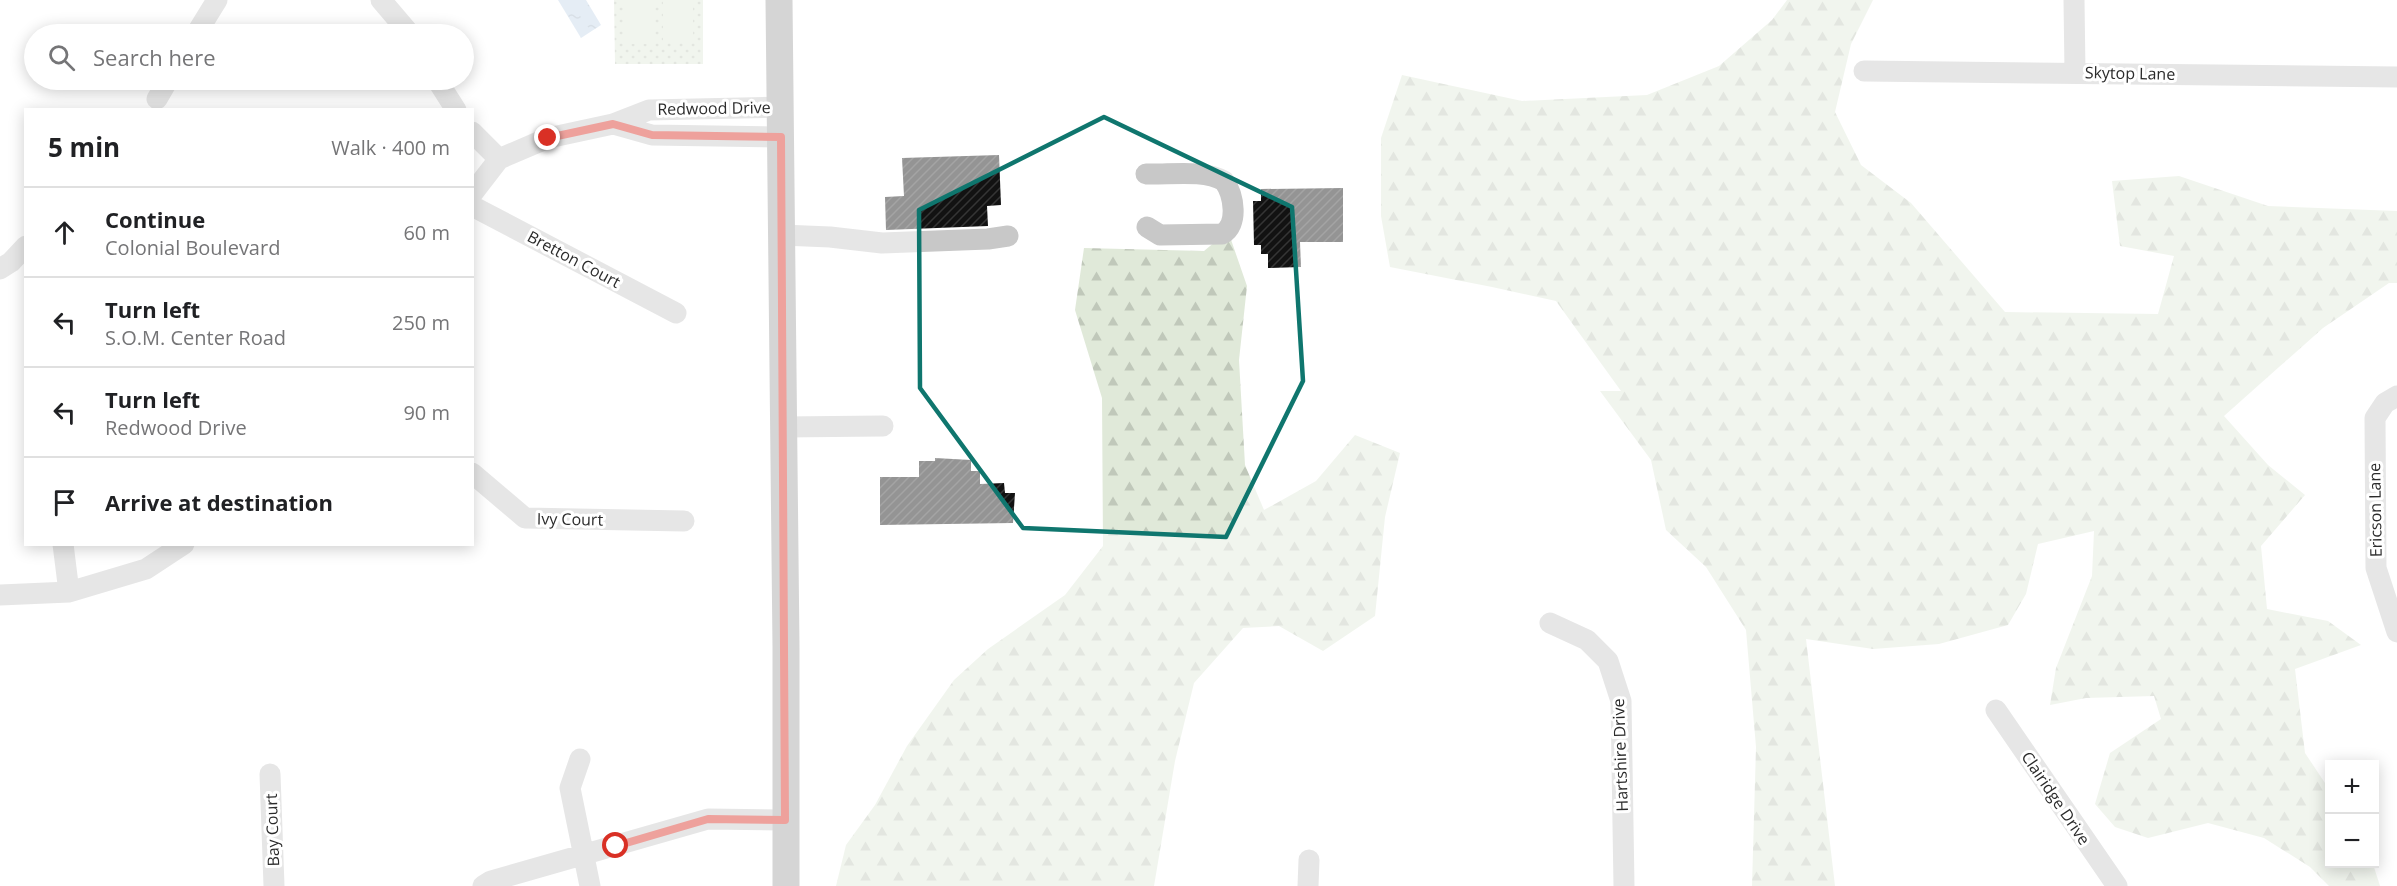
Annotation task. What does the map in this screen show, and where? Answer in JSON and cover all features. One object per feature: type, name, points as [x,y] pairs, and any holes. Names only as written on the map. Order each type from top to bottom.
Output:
[{"type":"main road","points":[[779,0],[786,886]]},
{"type":"street","points":[[202,24],[217,0]]},
{"type":"street","points":[[381,0],[401,24]]},
{"type":"street","points":[[2074,0],[2075,72]]},
{"type":"street","name":"Skytop Lane","points":[[1864,71],[2397,78]]},
{"type":"street","points":[[156,99],[162,90]]},
{"type":"street","points":[[443,90],[455,108]]},
{"type":"street","name":"Redwood Drive","points":[[474,191],[499,159],[548,138],[613,124],[649,110],[781,106]]},
{"type":"street","name":"Redwood Drive","points":[[613,124],[652,135],[781,137]]},
{"type":"street","points":[[474,134],[499,159]]},
{"type":"street","points":[[1146,174],[1211,176],[1224,181],[1233,196],[1232,224],[1228,231],[1222,234],[1160,235],[1148,227]]},
{"type":"street","name":"Bretton Court","points":[[474,207],[676,313]]},
{"type":"street","points":[[782,235],[830,237],[882,243],[988,239],[1008,236]]},
{"type":"street","points":[[0,269],[24,248]]},
{"type":"street","name":"Ericson Lane","points":[[2397,396],[2385,403],[2374,418],[2376,568],[2397,632]]},
{"type":"street","points":[[783,427],[883,426]]},
{"type":"street","name":"Ivy Court","points":[[474,475],[525,518],[684,521]]},
{"type":"street","points":[[63,546],[69,592]]},
{"type":"street","points":[[0,596],[69,592],[146,569],[181,546]]},
{"type":"street","name":"Hartshire Drive","points":[[1550,623],[1587,640],[1608,661],[1621,701],[1624,886]]},
{"type":"street","name":"Clairidge Drive","points":[[1996,710],[2117,886]]},
{"type":"street","points":[[580,759],[570,788],[590,886]]},
{"type":"street","name":"Bay Court","points":[[270,774],[274,886]]},
{"type":"street","points":[[483,886],[491,881],[708,819],[785,820]]},
{"type":"street","points":[[1308,886],[1309,860]]},
{"type":"highlighted area","points":[[1104,117],[1292,207],[1303,381],[1226,537],[1023,528],[920,388],[919,210]]},
{"type":"green space","points":[[614,0],[703,0],[703,64],[615,64]]},
{"type":"green space","points":[[623,0],[653,0],[653,44],[623,44]]},
{"type":"green space","points":[[663,0],[693,0],[693,43],[663,43]]},
{"type":"green space","points":[[1787,0],[1873,0],[1851,44],[1835,112],[1861,165],[1911,203],[2005,312],[2158,314],[2174,256],[2120,246],[2112,181],[2179,176],[2268,206],[2397,211],[2397,283],[2389,283],[2323,328],[2224,416],[2268,465],[2305,495],[2261,546],[2267,609],[2328,621],[2361,645],[2295,669],[2305,753],[2325,783],[2325,868],[2374,868],[2380,886],[2329,886],[2310,867],[2264,838],[2208,823],[2148,838],[2115,827],[2095,804],[2110,753],[2161,719],[2154,696],[2086,698],[2050,705],[2056,668],[2092,576],[2094,531],[2038,544],[2026,594],[2008,625],[1939,644],[1873,649],[1806,639],[1835,886],[1752,886],[1756,747],[1746,630],[1706,567],[1666,530],[1651,460],[1600,391],[1621,391],[1556,301],[1390,267],[1381,216],[1381,138],[1402,75],[1522,101],[1647,95],[1719,66],[1772,20]]},
{"type":"green space","points":[[1228,231],[1247,286],[1239,360],[1245,465],[1264,510],[1316,481],[1355,435],[1400,453],[1385,517],[1375,616],[1323,651],[1279,626],[1243,628],[1194,683],[1175,761],[1154,886],[836,886],[846,845],[875,805],[907,746],[954,680],[988,649],[1065,595],[1103,546],[1102,398],[1075,310],[1084,248],[1204,251]]},
{"type":"water","points":[[558,0],[586,0],[601,25],[581,38]]},
{"type":"building","points":[[999,155],[1001,205],[987,206],[988,226],[886,230],[885,197],[904,196],[902,158]]},
{"type":"building","points":[[1343,188],[1343,242],[1300,242],[1301,267],[1268,268],[1268,254],[1261,254],[1261,245],[1254,245],[1253,201],[1261,201],[1261,189]]},
{"type":"building","points":[[935,458],[971,460],[971,471],[980,471],[980,484],[1004,483],[1005,493],[1015,493],[1013,523],[880,525],[880,477],[919,477],[919,461],[935,461]]},
{"type":"route","points":[[548,138],[613,124],[652,135],[781,137],[786,647],[785,820],[708,819],[616,846]]}]
